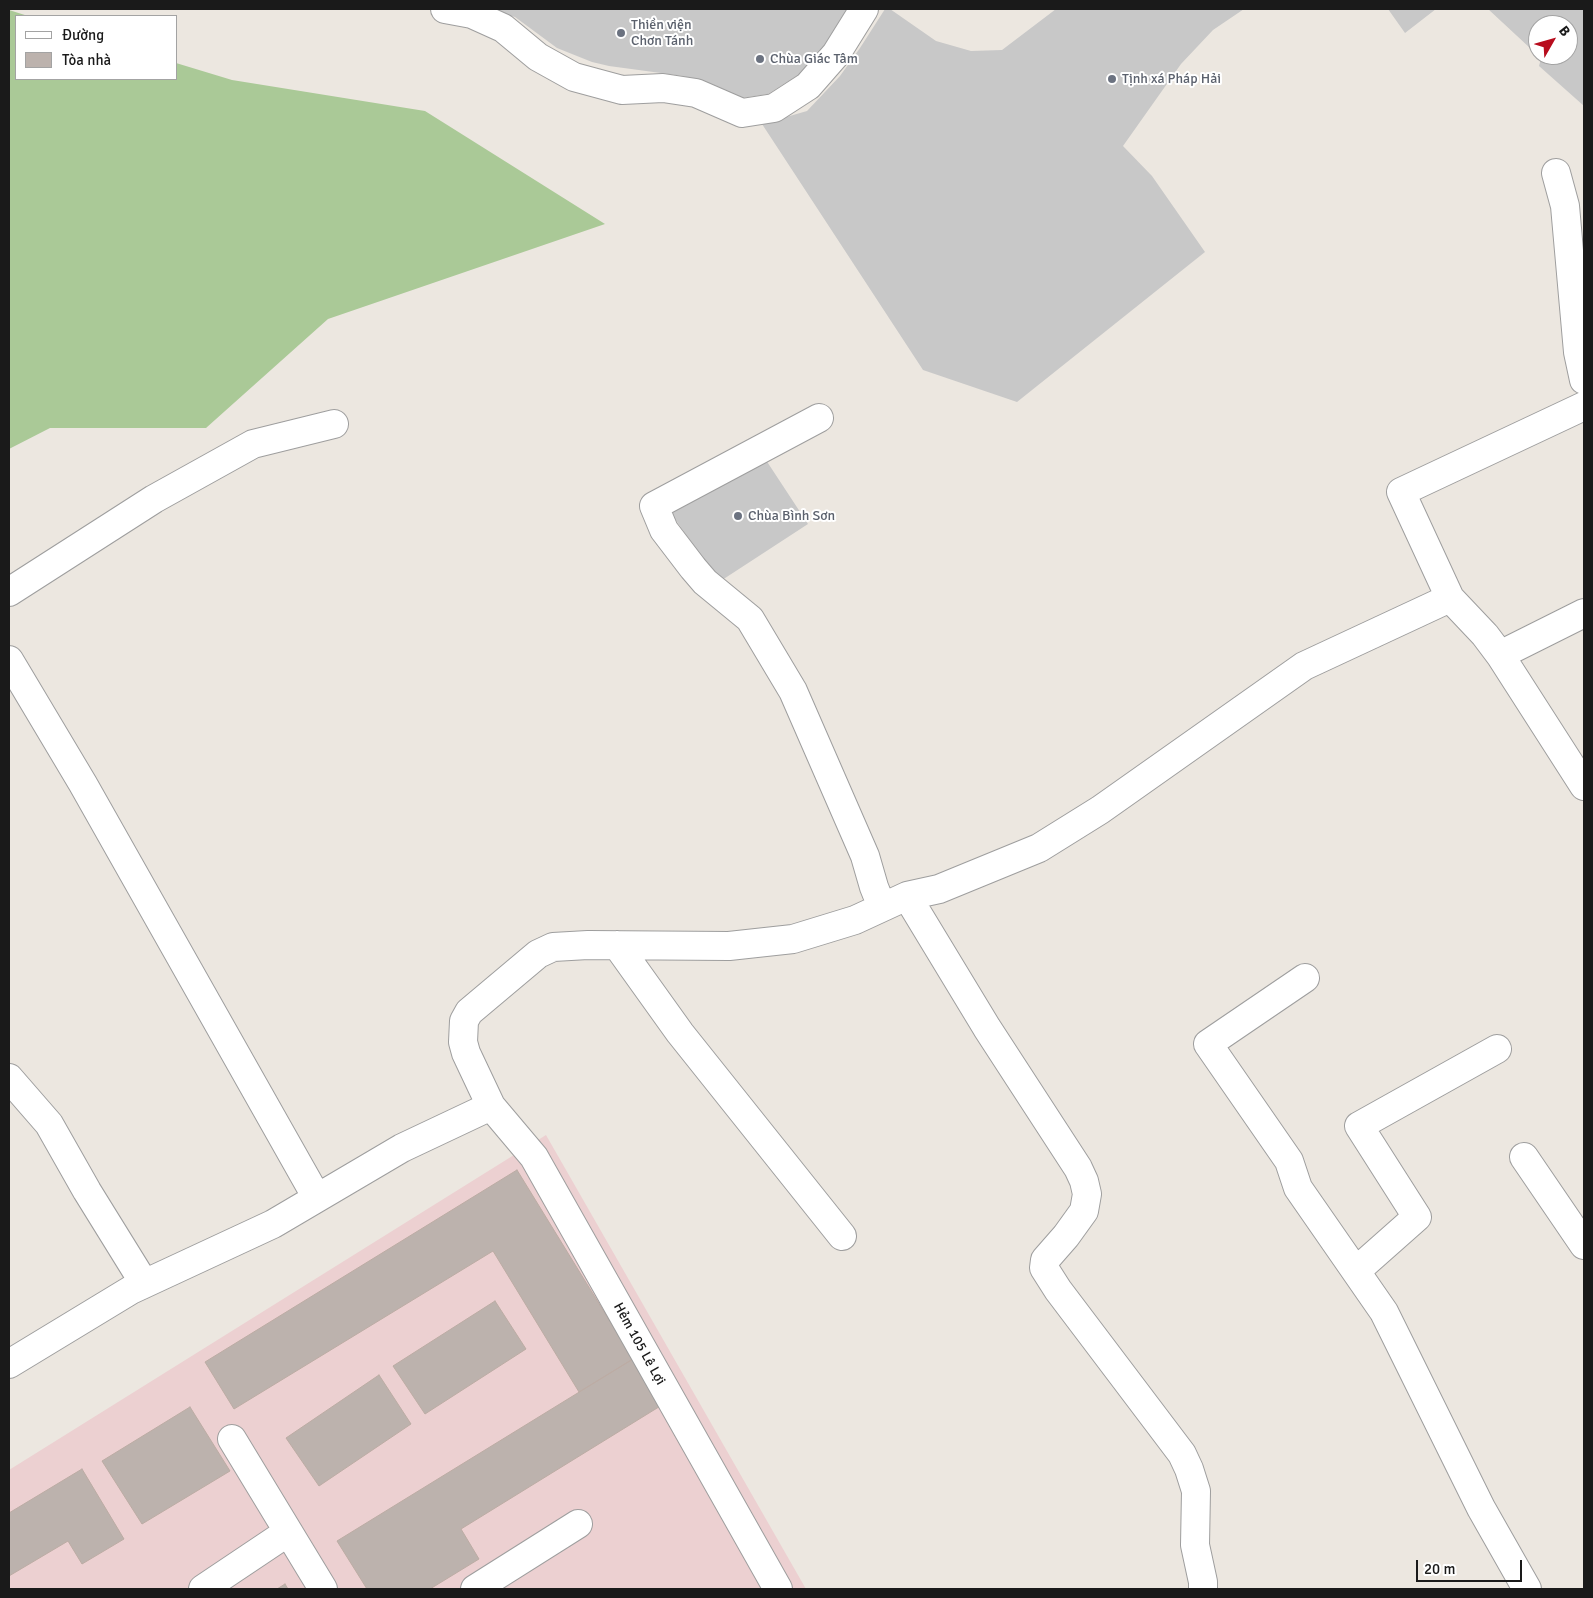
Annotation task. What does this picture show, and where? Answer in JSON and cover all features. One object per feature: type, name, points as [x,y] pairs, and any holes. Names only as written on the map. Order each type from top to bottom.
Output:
[{"type":"street","points":[[445,9],[472,14],[503,28],[538,57],[574,77],[622,90],[664,88],[696,93],[742,114],[774,108],[808,86],[836,54],[864,9]]},
{"type":"street","points":[[1556,174],[1565,206],[1578,352],[1584,380]]},
{"type":"street","points":[[1584,406],[1401,492],[1450,598],[1500,655],[1584,786]]},
{"type":"street","points":[[819,418],[654,506],[664,530],[693,568],[705,582],[750,619],[793,691],[865,856],[882,907]]},
{"type":"street","points":[[9,592],[154,499],[253,444],[334,424]]},
{"type":"street","name":"Hẻm 105 Lê Lợi","points":[[778,1589],[534,1157],[491,1106],[466,1053],[463,1042],[464,1021],[469,1012],[538,954],[553,947],[617,945],[729,946],[793,939],[855,920],[907,896],[939,889],[1038,848],[1100,810],[1304,666],[1450,598]]},
{"type":"street","points":[[1500,655],[1584,613]]},
{"type":"street","points":[[9,660],[83,784],[317,1198]]},
{"type":"street","points":[[907,896],[987,1028],[1084,1181],[1086,1194],[1084,1211],[1045,1260],[1044,1268],[1058,1290],[1182,1454],[1196,1491],[1195,1545],[1203,1589]]},
{"type":"street","points":[[617,945],[680,1033],[842,1236]]},
{"type":"street","points":[[1304,978],[1208,1044],[1289,1161],[1298,1188],[1384,1312],[1481,1508],[1526,1589]]},
{"type":"street","points":[[1356,1271],[1417,1217],[1359,1126],[1497,1049]]},
{"type":"street","points":[[9,1078],[49,1124],[87,1191],[144,1283]]},
{"type":"street","points":[[9,1364],[144,1283],[273,1224],[402,1148],[491,1106]]},
{"type":"street","points":[[1524,1158],[1584,1244]]},
{"type":"street","points":[[232,1439],[323,1589]]},
{"type":"street","points":[[475,1589],[578,1524]]},
{"type":"street","points":[[203,1589],[288,1532]]},
{"type":"shaded area","points":[[482,9],[854,9],[811,67],[768,94],[742,98],[683,76],[592,62],[557,48],[515,17]]},
{"type":"shaded area","points":[[885,9],[890,9],[936,41],[971,51],[1002,50],[1056,9],[1244,9],[1213,30],[1181,64],[1123,146],[1152,176],[1205,252],[1017,402],[923,370],[762,124],[807,111],[840,76]]},
{"type":"shaded area","points":[[1388,9],[1436,9],[1405,33]]},
{"type":"shaded area","points":[[1488,9],[1584,9],[1584,106],[1539,66],[1578,65],[1578,15],[1528,15],[1528,46]]},
{"type":"shaded area","name":"Chùa Bình Sơn","points":[[762,454],[808,524],[719,582],[668,509]]},
{"type":"shaded area","points":[[546,1135],[806,1589],[9,1589],[9,1470]]},
{"type":"green space","points":[[9,10],[25,15],[15,15],[15,80],[178,80],[178,64],[232,80],[425,111],[605,224],[328,319],[206,428],[50,428],[9,449]]},
{"type":"building","points":[[517,1170],[633,1359],[579,1392],[493,1251],[234,1409],[205,1362]]},
{"type":"building","points":[[495,1301],[526,1349],[425,1414],[393,1366]]},
{"type":"building","points":[[633,1359],[662,1405],[461,1529],[479,1559],[430,1589],[367,1589],[337,1541]]},
{"type":"building","points":[[379,1375],[411,1424],[319,1486],[286,1438]]},
{"type":"building","points":[[190,1407],[230,1471],[142,1524],[102,1461]]},
{"type":"building","points":[[82,1469],[124,1539],[82,1564],[68,1541],[9,1576],[9,1513]]},
{"type":"building","points":[[285,1584],[288,1589],[277,1589]]},
{"type":"place","name":"Thiền viện Chơn Tánh","points":[[621,33]]},
{"type":"place","name":"Chùa Giác Tâm","points":[[760,59]]},
{"type":"place","name":"Tịnh xá Pháp Hải","points":[[1112,79]]},
{"type":"place","name":"Chùa Bình Sơn","points":[[738,516]]}]
